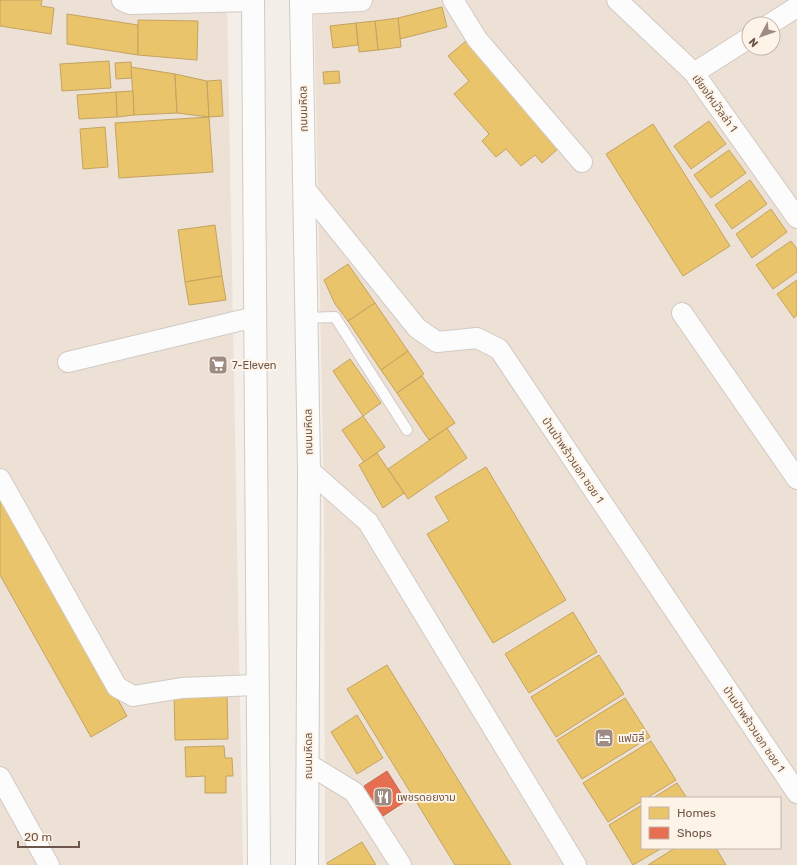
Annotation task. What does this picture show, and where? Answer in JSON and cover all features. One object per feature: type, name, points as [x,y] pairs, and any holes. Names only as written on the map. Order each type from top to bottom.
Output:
[{"type":"main road","points":[[123,0],[130,3],[252,0],[259,865]]},
{"type":"main road","points":[[301,2],[361,0]]},
{"type":"main road","name":"ถนนมหิดล","points":[[301,2],[309,470],[307,865]]},
{"type":"street","points":[[453,0],[477,39],[582,162]]},
{"type":"street","name":"เชียงใหม่วิลล่า 1","points":[[617,0],[694,73],[797,218]]},
{"type":"street","points":[[781,17],[797,7]]},
{"type":"street","points":[[694,73],[741,43]]},
{"type":"street","name":"บ้านป่าพร้าวนอก ซอย 1","points":[[305,189],[417,328],[437,342],[477,338],[499,349],[797,793]]},
{"type":"street","points":[[682,313],[797,479]]},
{"type":"street","points":[[68,362],[255,317]]},
{"type":"street","points":[[309,470],[368,522],[576,865]]},
{"type":"street","points":[[0,479],[117,687],[133,696],[182,688],[258,685]]},
{"type":"street","points":[[308,764],[354,792],[401,865]]},
{"type":"street","points":[[0,777],[48,865]]},
{"type":"lane","points":[[306,318],[335,317],[407,430]]},
{"type":"shaded area","points":[[0,0],[227,0],[243,865],[0,865]]},
{"type":"shaded area","points":[[314,0],[797,0],[797,865],[325,865],[324,505]]},
{"type":"building: Homes","points":[[0,0],[42,0],[41,6],[54,8],[51,34],[0,26]]},
{"type":"building: Homes","points":[[442,7],[447,27],[400,39],[398,18]]},
{"type":"building: Homes","points":[[67,14],[138,25],[138,55],[67,44]]},
{"type":"building: Homes","points":[[398,18],[401,47],[378,50],[375,21]]},
{"type":"building: Homes","points":[[138,20],[198,21],[197,60],[138,55]]},
{"type":"building: Homes","points":[[375,21],[378,50],[359,52],[356,23]]},
{"type":"building: Homes","points":[[356,23],[358,45],[333,48],[330,26]]},
{"type":"building: Homes","points":[[466,41],[559,148],[542,163],[535,155],[521,166],[506,149],[496,157],[482,141],[489,134],[454,94],[469,81],[448,56]]},
{"type":"building: Homes","points":[[109,61],[111,88],[62,91],[60,64]]},
{"type":"building: Homes","points":[[131,62],[132,78],[116,79],[115,63]]},
{"type":"building: Homes","points":[[131,67],[175,74],[177,113],[134,115]]},
{"type":"building: Homes","points":[[339,71],[340,83],[324,84],[323,72]]},
{"type":"building: Homes","points":[[175,74],[207,81],[209,117],[177,113]]},
{"type":"building: Homes","points":[[221,80],[223,116],[209,117],[207,81]]},
{"type":"building: Homes","points":[[133,91],[134,115],[117,117],[116,92]]},
{"type":"building: Homes","points":[[116,92],[117,117],[79,119],[77,95]]},
{"type":"building: Homes","points":[[209,117],[213,172],[119,178],[115,123]]},
{"type":"building: Homes","points":[[709,121],[726,144],[691,169],[674,146]]},
{"type":"building: Homes","points":[[653,124],[730,246],[683,276],[606,154]]},
{"type":"building: Homes","points":[[105,127],[108,167],[83,169],[80,129]]},
{"type":"building: Homes","points":[[729,150],[746,173],[711,198],[694,175]]},
{"type":"building: Homes","points":[[750,180],[767,204],[732,229],[715,205]]},
{"type":"building: Homes","points":[[771,209],[787,232],[752,258],[736,234]]},
{"type":"building: Homes","points":[[215,225],[222,276],[185,282],[178,230]]},
{"type":"building: Homes","points":[[791,241],[797,249],[797,272],[773,289],[756,265]]},
{"type":"building: Homes","points":[[348,264],[375,303],[348,321],[335,304],[324,280]]},
{"type":"building: Homes","points":[[222,276],[226,300],[189,305],[185,282]]},
{"type":"building: Homes","points":[[797,280],[797,315],[794,318],[777,294]]},
{"type":"building: Homes","points":[[375,303],[408,351],[381,370],[348,321]]},
{"type":"building: Homes","points":[[408,351],[424,374],[397,393],[381,370]]},
{"type":"building: Homes","points":[[350,359],[381,403],[363,416],[333,371]]},
{"type":"building: Homes","points":[[422,376],[455,423],[429,440],[397,393]]},
{"type":"building: Homes","points":[[363,416],[385,447],[364,462],[342,430]]},
{"type":"building: Homes","points":[[447,428],[467,458],[408,499],[388,469]]},
{"type":"building: Homes","points":[[377,453],[404,493],[383,508],[359,465]]},
{"type":"building: Homes","points":[[486,467],[566,600],[493,643],[427,534],[449,521],[435,497]]},
{"type":"building: Homes","points":[[0,490],[127,716],[91,737],[0,575]]},
{"type":"building: Homes","points":[[573,612],[597,652],[529,693],[505,654]]},
{"type":"building: Homes","points":[[599,655],[624,694],[556,737],[531,697]]},
{"type":"building: Homes","points":[[387,665],[511,865],[455,865],[347,689]]},
{"type":"building: Homes","points":[[227,692],[228,739],[175,740],[174,693]]},
{"type":"building: Homes","name":"แฟมิลี่","points":[[625,698],[650,737],[582,779],[557,740]]},
{"type":"building: Homes","points":[[357,715],[383,758],[357,774],[331,732]]},
{"type":"building: Homes","points":[[651,741],[676,780],[649,797],[641,797],[641,802],[608,822],[583,783]]},
{"type":"building: Homes","points":[[224,746],[225,758],[232,758],[233,776],[226,776],[226,793],[205,793],[205,776],[186,777],[185,747]]},
{"type":"building: Homes","points":[[677,783],[686,797],[655,797]]},
{"type":"building: Homes","points":[[641,806],[641,849],[660,849],[633,865],[609,825]]},
{"type":"building: Homes","points":[[362,842],[376,865],[328,865],[327,863]]},
{"type":"building: Homes","points":[[673,849],[717,849],[726,865],[648,865]]},
{"type":"building: Shops","points":[[387,771],[406,801],[383,816],[364,786]]},
{"type":"place","name":"7-Eleven","points":[[218,365]]},
{"type":"place","name":"แฟมิลี่","points":[[604,738]]},
{"type":"place","name":"เพชรดอยงาม","points":[[383,797]]}]
